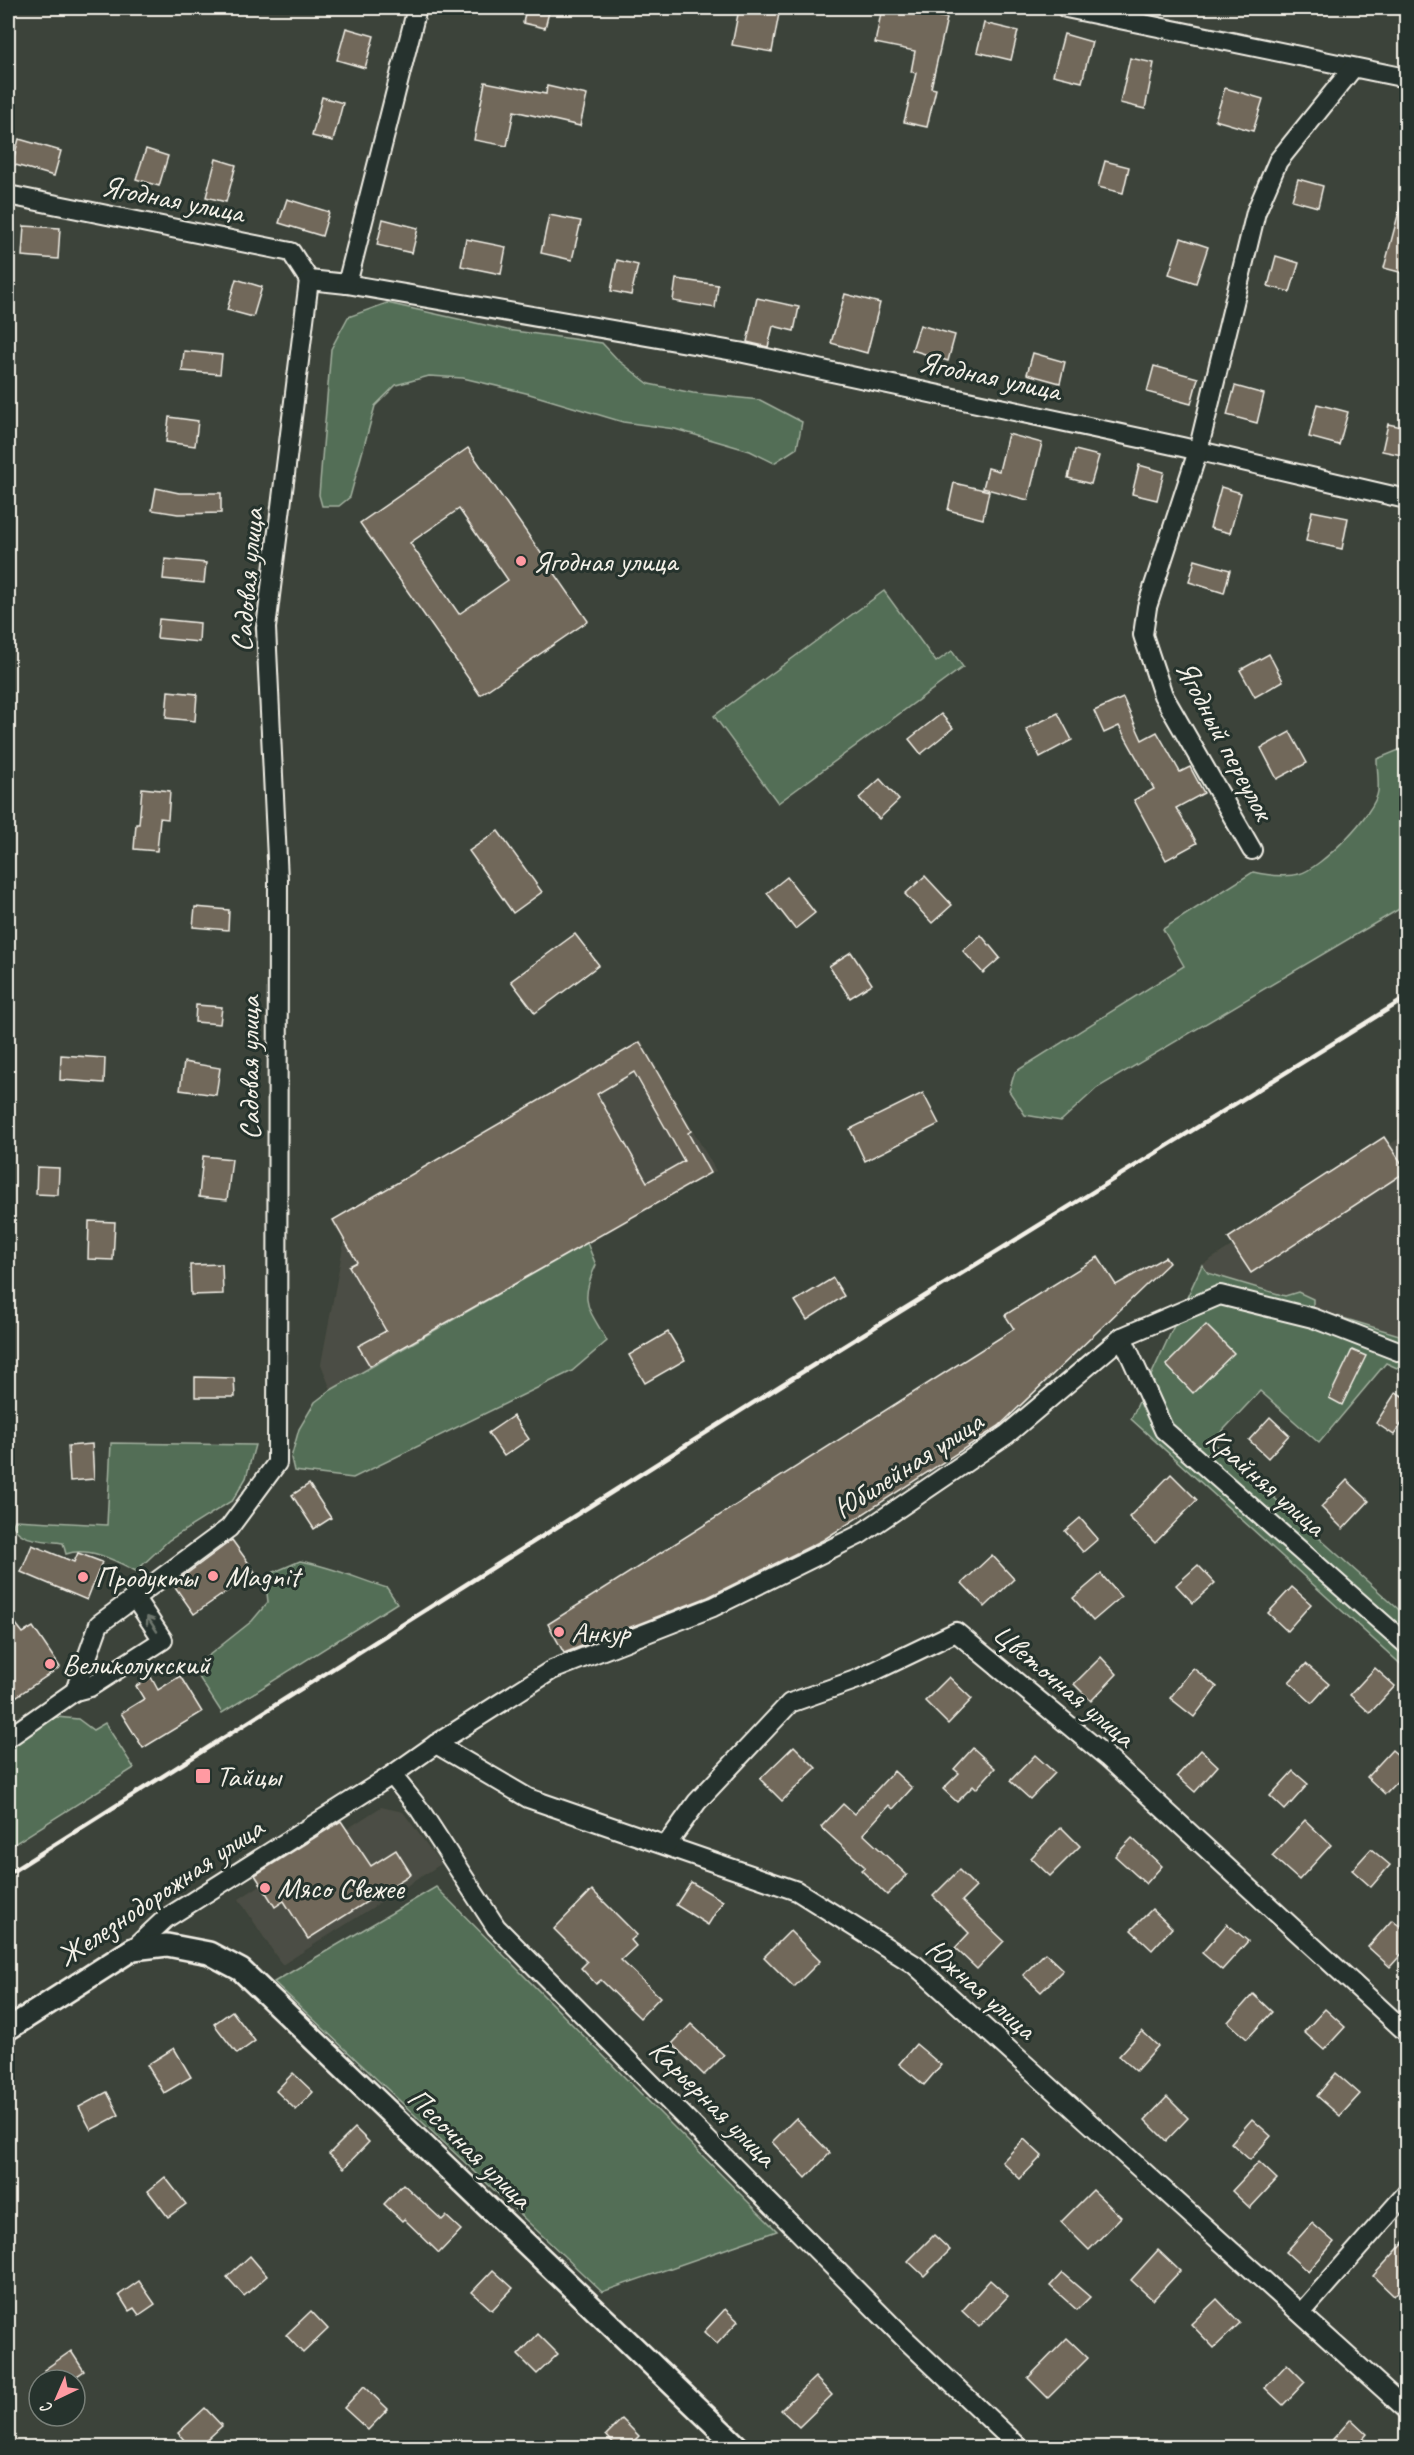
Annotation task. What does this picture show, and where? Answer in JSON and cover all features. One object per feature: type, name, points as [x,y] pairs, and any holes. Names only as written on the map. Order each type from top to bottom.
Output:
[{"type":"street","points":[[347,284],[417,8]]},
{"type":"street","points":[[1066,8],[1407,78]]},
{"type":"street","name":"Ягодный переулок","points":[[1252,850],[1163,696],[1143,635],[1147,607],[1198,451],[1256,212],[1278,161],[1353,68]]},
{"type":"street","name":"Ягодная улица","points":[[8,195],[291,252],[309,280],[347,284],[739,352],[1198,451],[1407,499]]},
{"type":"street","name":"Садовая улица","points":[[75,1691],[99,1624],[229,1528],[277,1462],[278,879],[266,628],[309,280]]},
{"type":"street","name":"Юбилейная улица","points":[[436,1744],[552,1670],[713,1607],[859,1535],[1006,1435],[1122,1337],[1220,1295],[1313,1318],[1407,1354]]},
{"type":"street","name":"Крайняя улица","points":[[1122,1337],[1164,1430],[1407,1644]]},
{"type":"street","points":[[8,1738],[75,1691],[90,1687],[163,1640],[134,1597]]},
{"type":"street","name":"Цветочная улица","points":[[667,1844],[697,1802],[790,1703],[858,1679],[956,1632],[1107,1757],[1407,2031]]},
{"type":"street","name":"Железнодорожная улица","points":[[8,2029],[133,1949],[165,1919],[392,1775],[436,1744]]},
{"type":"street","name":"Южная улица","points":[[436,1744],[528,1798],[667,1844],[797,1892],[915,1965],[1407,2409]]},
{"type":"street","name":"Карьерная улица","points":[[392,1775],[420,1810],[496,1927],[903,2336],[1020,2448]]},
{"type":"street","name":"Песочная улица","points":[[133,1949],[167,1945],[209,1953],[242,1970],[739,2448]]},
{"type":"street","points":[[1301,2313],[1407,2194]]},
{"type":"shaded area","points":[[641,1040],[716,1171],[331,1390],[321,1364],[344,1242],[331,1220]]},
{"type":"shaded area","points":[[1406,1134],[1406,1337],[1313,1309],[1285,1296],[1208,1273],[1202,1265]]},
{"type":"shaded area","points":[[381,1807],[403,1812],[441,1864],[282,1965],[239,1899]]},
{"type":"green space","points":[[387,303],[507,330],[602,343],[618,360],[649,384],[693,393],[760,400],[802,422],[797,448],[774,463],[750,451],[675,429],[623,422],[526,393],[463,378],[429,376],[396,385],[375,406],[350,497],[339,506],[322,506],[319,495],[331,349],[348,317]]},
{"type":"green space","points":[[884,591],[936,662],[952,651],[963,667],[778,803],[714,716]]},
{"type":"green space","points":[[1406,747],[1406,905],[1097,1088],[1061,1121],[1025,1115],[1009,1091],[1015,1072],[1184,966],[1163,929],[1253,872],[1287,876],[1299,874],[1320,862],[1358,826],[1375,801],[1378,791],[1377,759]]},
{"type":"green space","points":[[587,1243],[596,1265],[588,1288],[588,1305],[607,1341],[572,1371],[353,1478],[294,1471],[291,1458],[299,1429],[315,1402],[331,1390]]},
{"type":"green space","points":[[1202,1265],[1208,1273],[1285,1296],[1298,1292],[1313,1299],[1313,1309],[1406,1337],[1406,1372],[1386,1363],[1319,1443],[1260,1391],[1212,1442],[1406,1616],[1406,1669],[1131,1419]]},
{"type":"green space","points":[[111,1443],[255,1445],[246,1478],[233,1500],[169,1540],[136,1571],[93,1553],[66,1554],[63,1543],[34,1539],[16,1531],[13,1525],[15,1520],[107,1525]]},
{"type":"green space","points":[[300,1561],[333,1569],[387,1588],[397,1603],[222,1713],[193,1668],[252,1621],[268,1602],[265,1576]]},
{"type":"green space","points":[[56,1717],[78,1719],[93,1730],[105,1723],[134,1768],[8,1848],[8,1748]]},
{"type":"green space","points":[[436,1887],[777,2231],[602,2292],[274,1982]]},
{"type":"building","points":[[526,8],[550,8],[545,28],[523,23]]},
{"type":"building","points":[[757,8],[780,8],[772,52],[732,45],[739,9],[757,12]]},
{"type":"building","points":[[882,8],[947,18],[931,88],[936,89],[927,127],[904,122],[916,73],[911,72],[915,51],[875,43]]},
{"type":"building","points":[[984,23],[1018,31],[1011,60],[977,52]]},
{"type":"building","points":[[346,28],[374,36],[365,68],[337,60]]},
{"type":"building","points":[[1064,34],[1092,42],[1082,82],[1053,75]]},
{"type":"building","points":[[1130,58],[1154,63],[1145,109],[1120,103]]},
{"type":"building","points":[[485,82],[546,94],[547,86],[587,95],[580,126],[514,111],[507,146],[474,140]]},
{"type":"building","points":[[1225,88],[1263,99],[1253,131],[1215,120]]},
{"type":"building","points":[[322,97],[343,103],[333,141],[312,136]]},
{"type":"building","points":[[19,139],[61,151],[54,176],[12,164]]},
{"type":"building","points":[[146,149],[168,156],[159,186],[136,179]]},
{"type":"building","points":[[216,159],[236,165],[226,202],[206,197]]},
{"type":"building","points":[[1105,161],[1129,167],[1123,193],[1098,187]]},
{"type":"building","points":[[1298,179],[1323,186],[1318,207],[1292,200]]},
{"type":"building","points":[[287,199],[329,212],[322,236],[279,223]]},
{"type":"building","points":[[1401,204],[1407,205],[1407,274],[1384,268]]},
{"type":"building","points":[[549,215],[581,221],[572,260],[541,253]]},
{"type":"building","points":[[383,219],[418,228],[412,253],[377,245]]},
{"type":"building","points":[[24,226],[60,228],[58,259],[22,256]]},
{"type":"building","points":[[1181,238],[1208,247],[1196,283],[1169,274]]},
{"type":"building","points":[[466,239],[506,247],[501,274],[461,266]]},
{"type":"building","points":[[1276,256],[1299,263],[1290,292],[1268,286]]},
{"type":"building","points":[[617,260],[638,265],[631,295],[611,291]]},
{"type":"building","points":[[236,279],[262,287],[253,317],[227,310]]},
{"type":"building","points":[[676,279],[718,285],[715,308],[673,301]]},
{"type":"building","points":[[845,294],[880,303],[867,353],[831,343]]},
{"type":"building","points":[[757,298],[799,307],[794,331],[773,326],[768,347],[747,342]]},
{"type":"building","points":[[920,325],[955,335],[948,361],[912,350]]},
{"type":"building","points":[[184,351],[222,355],[220,374],[182,371]]},
{"type":"building","points":[[1033,353],[1065,362],[1060,383],[1027,374]]},
{"type":"building","points":[[1154,366],[1198,378],[1191,404],[1147,392]]},
{"type":"building","points":[[1235,386],[1264,394],[1257,423],[1227,415]]},
{"type":"building","points":[[1317,404],[1348,412],[1339,445],[1309,437]]},
{"type":"building","points":[[169,417],[198,421],[195,446],[166,442]]},
{"type":"building","points":[[1388,424],[1407,428],[1407,456],[1382,451]]},
{"type":"building","points":[[1008,434],[1042,443],[1028,500],[983,488],[988,468],[999,471]]},
{"type":"building","name":"Ягодная улица","points":[[468,448],[588,621],[480,695],[360,523]],"holes":[[[459,509],[508,580],[459,614],[410,543]]]},
{"type":"building","points":[[1075,450],[1099,456],[1091,484],[1068,478]]},
{"type":"building","points":[[1139,465],[1164,472],[1157,500],[1132,494]]},
{"type":"building","points":[[954,483],[989,491],[983,519],[948,510]]},
{"type":"building","points":[[1221,487],[1241,493],[1230,533],[1210,528]]},
{"type":"building","points":[[156,488],[179,493],[221,493],[221,513],[178,514],[152,510]]},
{"type":"building","points":[[1312,511],[1348,518],[1342,549],[1306,541]]},
{"type":"building","points":[[165,559],[206,563],[204,583],[163,579]]},
{"type":"building","points":[[1195,560],[1230,570],[1224,593],[1189,582]]},
{"type":"building","points":[[159,619],[200,623],[199,642],[157,638]]},
{"type":"building","points":[[1269,654],[1283,681],[1255,697],[1240,670]]},
{"type":"building","points":[[168,691],[197,694],[195,721],[166,718]]},
{"type":"building","points":[[1123,698],[1142,740],[1157,732],[1180,772],[1190,767],[1204,793],[1176,808],[1197,843],[1166,860],[1134,800],[1154,789],[1119,726],[1104,733],[1094,711]]},
{"type":"building","points":[[1058,713],[1072,740],[1040,757],[1026,729]]},
{"type":"building","points":[[941,714],[953,728],[921,754],[909,739]]},
{"type":"building","points":[[1290,732],[1307,763],[1277,779],[1261,748]]},
{"type":"building","points":[[880,779],[899,800],[879,819],[859,798]]},
{"type":"building","points":[[142,788],[170,791],[168,819],[160,818],[157,851],[134,849]]},
{"type":"building","points":[[498,831],[542,892],[513,913],[469,851]]},
{"type":"building","points":[[925,876],[952,905],[932,923],[905,894]]},
{"type":"building","points":[[787,877],[815,913],[795,929],[767,893]]},
{"type":"building","points":[[195,907],[229,910],[228,930],[193,927]]},
{"type":"building","points":[[575,934],[599,965],[535,1013],[511,981]]},
{"type":"building","points":[[981,935],[1000,958],[983,973],[963,951]]},
{"type":"building","points":[[851,952],[872,984],[850,998],[829,966]]},
{"type":"building","points":[[196,1005],[222,1007],[220,1024],[195,1022]]},
{"type":"building","points":[[640,1042],[691,1131],[688,1133],[710,1173],[370,1366],[358,1346],[386,1331],[349,1266],[357,1262],[333,1220]],"holes":[[[634,1072],[684,1161],[647,1182],[597,1094]]]},
{"type":"building","points":[[61,1055],[105,1058],[104,1083],[60,1080]]},
{"type":"building","points":[[184,1062],[220,1068],[216,1095],[180,1090]]},
{"type":"building","points":[[923,1093],[939,1124],[865,1161],[850,1129]]},
{"type":"building","points":[[1384,1137],[1407,1171],[1251,1273],[1228,1238]]},
{"type":"building","points":[[203,1156],[232,1159],[227,1200],[199,1197]]},
{"type":"building","points":[[37,1167],[59,1168],[58,1195],[36,1194]]},
{"type":"building","points":[[89,1221],[115,1222],[113,1260],[88,1259]]},
{"type":"building","points":[[1098,1257],[1116,1285],[1165,1257],[1169,1263],[999,1426],[823,1540],[708,1597],[564,1653],[548,1624],[1014,1329],[1005,1315]]},
{"type":"building","points":[[222,1264],[223,1294],[191,1295],[190,1265]]},
{"type":"building","points":[[833,1278],[844,1296],[807,1320],[795,1301]]},
{"type":"building","points":[[1206,1325],[1234,1353],[1193,1393],[1166,1365]]},
{"type":"building","points":[[668,1332],[685,1360],[645,1383],[629,1355]]},
{"type":"building","points":[[1352,1350],[1366,1356],[1342,1405],[1329,1398]]},
{"type":"building","points":[[195,1377],[234,1378],[235,1397],[195,1397]]},
{"type":"building","points":[[1396,1392],[1407,1399],[1407,1416],[1394,1435],[1376,1423]]},
{"type":"building","points":[[513,1416],[529,1439],[504,1456],[488,1433]]},
{"type":"building","points":[[1270,1417],[1289,1435],[1268,1458],[1249,1440]]},
{"type":"building","points":[[92,1444],[94,1479],[70,1481],[68,1446]]},
{"type":"building","points":[[1171,1474],[1197,1500],[1155,1543],[1129,1517]]},
{"type":"building","points":[[1347,1480],[1369,1501],[1343,1529],[1321,1507]]},
{"type":"building","points":[[309,1484],[331,1518],[314,1529],[292,1495]]},
{"type":"building","points":[[1080,1518],[1098,1539],[1083,1552],[1065,1531]]},
{"type":"building","name":"Magnit","points":[[232,1540],[255,1572],[194,1614],[173,1584]]},
{"type":"building","points":[[32,1545],[74,1562],[78,1553],[102,1562],[87,1600],[21,1572]]},
{"type":"building","points":[[992,1555],[1014,1579],[985,1607],[962,1583]]},
{"type":"building","points":[[1198,1565],[1215,1583],[1193,1603],[1176,1585]]},
{"type":"building","points":[[1101,1574],[1121,1597],[1093,1621],[1073,1598]]},
{"type":"building","points":[[1292,1587],[1311,1604],[1287,1631],[1268,1613]]},
{"type":"building","points":[[8,1614],[23,1633],[33,1627],[60,1667],[8,1702]]},
{"type":"building","points":[[1101,1657],[1117,1674],[1091,1701],[1074,1684]]},
{"type":"building","points":[[1306,1664],[1329,1684],[1312,1703],[1289,1682]]},
{"type":"building","points":[[1193,1668],[1217,1687],[1194,1717],[1170,1698]]},
{"type":"building","points":[[1375,1668],[1395,1686],[1370,1713],[1350,1695]]},
{"type":"building","name":"Тайцы","points":[[180,1676],[202,1712],[143,1748],[121,1713],[144,1699],[136,1686],[151,1677],[158,1690]]},
{"type":"building","points":[[949,1677],[972,1699],[948,1724],[925,1701]]},
{"type":"building","points":[[794,1746],[816,1768],[782,1801],[760,1779]]},
{"type":"building","points":[[973,1748],[995,1768],[976,1789],[973,1786],[957,1802],[943,1789],[959,1773],[954,1769]]},
{"type":"building","points":[[1201,1750],[1218,1766],[1195,1792],[1177,1776]]},
{"type":"building","points":[[1392,1750],[1407,1763],[1407,1771],[1385,1794],[1367,1777]]},
{"type":"building","points":[[1035,1755],[1055,1773],[1030,1799],[1010,1781]]},
{"type":"building","points":[[894,1771],[912,1788],[893,1809],[889,1805],[863,1834],[907,1875],[887,1895],[861,1870],[865,1867],[821,1827],[843,1804],[854,1814]]},
{"type":"building","points":[[1293,1771],[1308,1784],[1285,1810],[1270,1796]]},
{"type":"building","points":[[1305,1820],[1331,1845],[1299,1880],[1272,1856]]},
{"type":"building","points":[[341,1821],[371,1866],[396,1850],[411,1874],[308,1939],[284,1901],[275,1907],[255,1875]]},
{"type":"building","points":[[1061,1827],[1080,1846],[1050,1876],[1031,1858]]},
{"type":"building","points":[[1132,1838],[1162,1866],[1146,1884],[1115,1856]]},
{"type":"building","points":[[1371,1849],[1390,1865],[1371,1887],[1352,1870]]},
{"type":"building","points":[[959,1870],[976,1887],[962,1901],[1004,1941],[977,1969],[955,1948],[969,1933],[933,1896]]},
{"type":"building","points":[[691,1882],[723,1901],[708,1925],[676,1905]]},
{"type":"building","points":[[592,1890],[637,1935],[631,1940],[636,1946],[621,1960],[660,1997],[640,2018],[601,1980],[596,1984],[581,1968],[587,1962],[554,1929]]},
{"type":"building","points":[[1152,1909],[1172,1928],[1152,1950],[1131,1930]]},
{"type":"building","points":[[1392,1920],[1407,1932],[1407,1948],[1390,1967],[1368,1947]]},
{"type":"building","points":[[1227,1924],[1248,1941],[1222,1970],[1202,1953]]},
{"type":"building","points":[[790,1931],[820,1961],[794,1987],[764,1957]]},
{"type":"building","points":[[1045,1953],[1063,1970],[1041,1992],[1023,1975]]},
{"type":"building","points":[[1253,1994],[1272,2012],[1247,2039],[1228,2022]]},
{"type":"building","points":[[1325,2009],[1345,2027],[1324,2050],[1304,2032]]},
{"type":"building","points":[[232,2011],[255,2041],[237,2054],[214,2024]]},
{"type":"building","points":[[691,2024],[724,2055],[704,2075],[672,2044]]},
{"type":"building","points":[[1142,2031],[1158,2046],[1136,2071],[1119,2056]]},
{"type":"building","points":[[916,2044],[941,2065],[924,2085],[899,2064]]},
{"type":"building","points":[[174,2048],[191,2077],[164,2093],[147,2065]]},
{"type":"building","points":[[293,2073],[313,2092],[296,2110],[276,2091]]},
{"type":"building","points":[[1336,2073],[1360,2094],[1340,2116],[1317,2096]]},
{"type":"building","points":[[107,2092],[119,2115],[91,2130],[79,2107]]},
{"type":"building","points":[[1167,2097],[1188,2118],[1166,2141],[1145,2120]]},
{"type":"building","points":[[796,2118],[830,2153],[806,2178],[772,2142]]},
{"type":"building","points":[[1252,2119],[1271,2136],[1250,2160],[1231,2143]]},
{"type":"building","points":[[355,2128],[369,2142],[344,2168],[329,2154]]},
{"type":"building","points":[[1024,2139],[1042,2156],[1020,2179],[1002,2162]]},
{"type":"building","points":[[1259,2162],[1277,2179],[1250,2208],[1232,2191]]},
{"type":"building","points":[[165,2177],[186,2204],[168,2217],[148,2191]]},
{"type":"building","points":[[403,2184],[442,2220],[446,2216],[461,2230],[439,2253],[404,2219],[402,2221],[384,2204]]},
{"type":"building","points":[[1093,2190],[1121,2217],[1089,2250],[1061,2222]]},
{"type":"building","points":[[1312,2223],[1334,2242],[1308,2272],[1286,2252]]},
{"type":"building","points":[[934,2235],[950,2250],[924,2276],[908,2261]]},
{"type":"building","points":[[1407,2239],[1407,2282],[1394,2296],[1373,2276]]},
{"type":"building","points":[[1158,2250],[1180,2271],[1153,2300],[1131,2280]]},
{"type":"building","points":[[250,2256],[267,2276],[244,2296],[227,2277]]},
{"type":"building","points":[[493,2270],[513,2288],[492,2310],[472,2292]]},
{"type":"building","points":[[1062,2273],[1090,2297],[1077,2310],[1050,2286]]},
{"type":"building","points":[[990,2280],[1008,2296],[979,2327],[962,2311]]},
{"type":"building","points":[[139,2281],[155,2304],[139,2315],[134,2308],[129,2311],[119,2295]]},
{"type":"building","points":[[1217,2299],[1240,2323],[1214,2348],[1191,2324]]},
{"type":"building","points":[[725,2309],[738,2321],[717,2344],[704,2332]]},
{"type":"building","points":[[311,2311],[328,2329],[303,2353],[286,2335]]},
{"type":"building","points":[[538,2334],[558,2354],[537,2374],[518,2355]]},
{"type":"building","points":[[1067,2338],[1088,2358],[1048,2398],[1028,2378]]},
{"type":"building","points":[[71,2351],[82,2368],[47,2368]]},
{"type":"building","points":[[1287,2364],[1305,2382],[1283,2405],[1265,2388]]},
{"type":"building","points":[[815,2377],[832,2395],[799,2427],[781,2410]]},
{"type":"building","points":[[364,2386],[388,2409],[368,2430],[344,2408]]},
{"type":"building","points":[[205,2408],[222,2426],[198,2448],[191,2448],[178,2433]]},
{"type":"building","points":[[622,2419],[639,2436],[627,2448],[618,2448],[606,2435]]},
{"type":"building","points":[[1351,2419],[1367,2434],[1355,2448],[1325,2448]]},
{"type":"railway","points":[[8,1874],[791,1379],[1406,998]]},
{"type":"place","name":"Ягодная улица","points":[[521,561]]},
{"type":"place","name":"Magnit","points":[[213,1576]]},
{"type":"place","name":"Продукты","points":[[83,1577]]},
{"type":"place","name":"Анкур","points":[[559,1632]]},
{"type":"place","name":"Великолукский","points":[[50,1664]]},
{"type":"place","name":"Тайцы","points":[[203,1776]]},
{"type":"place","name":"Мясо Свежее","points":[[265,1888]]}]
